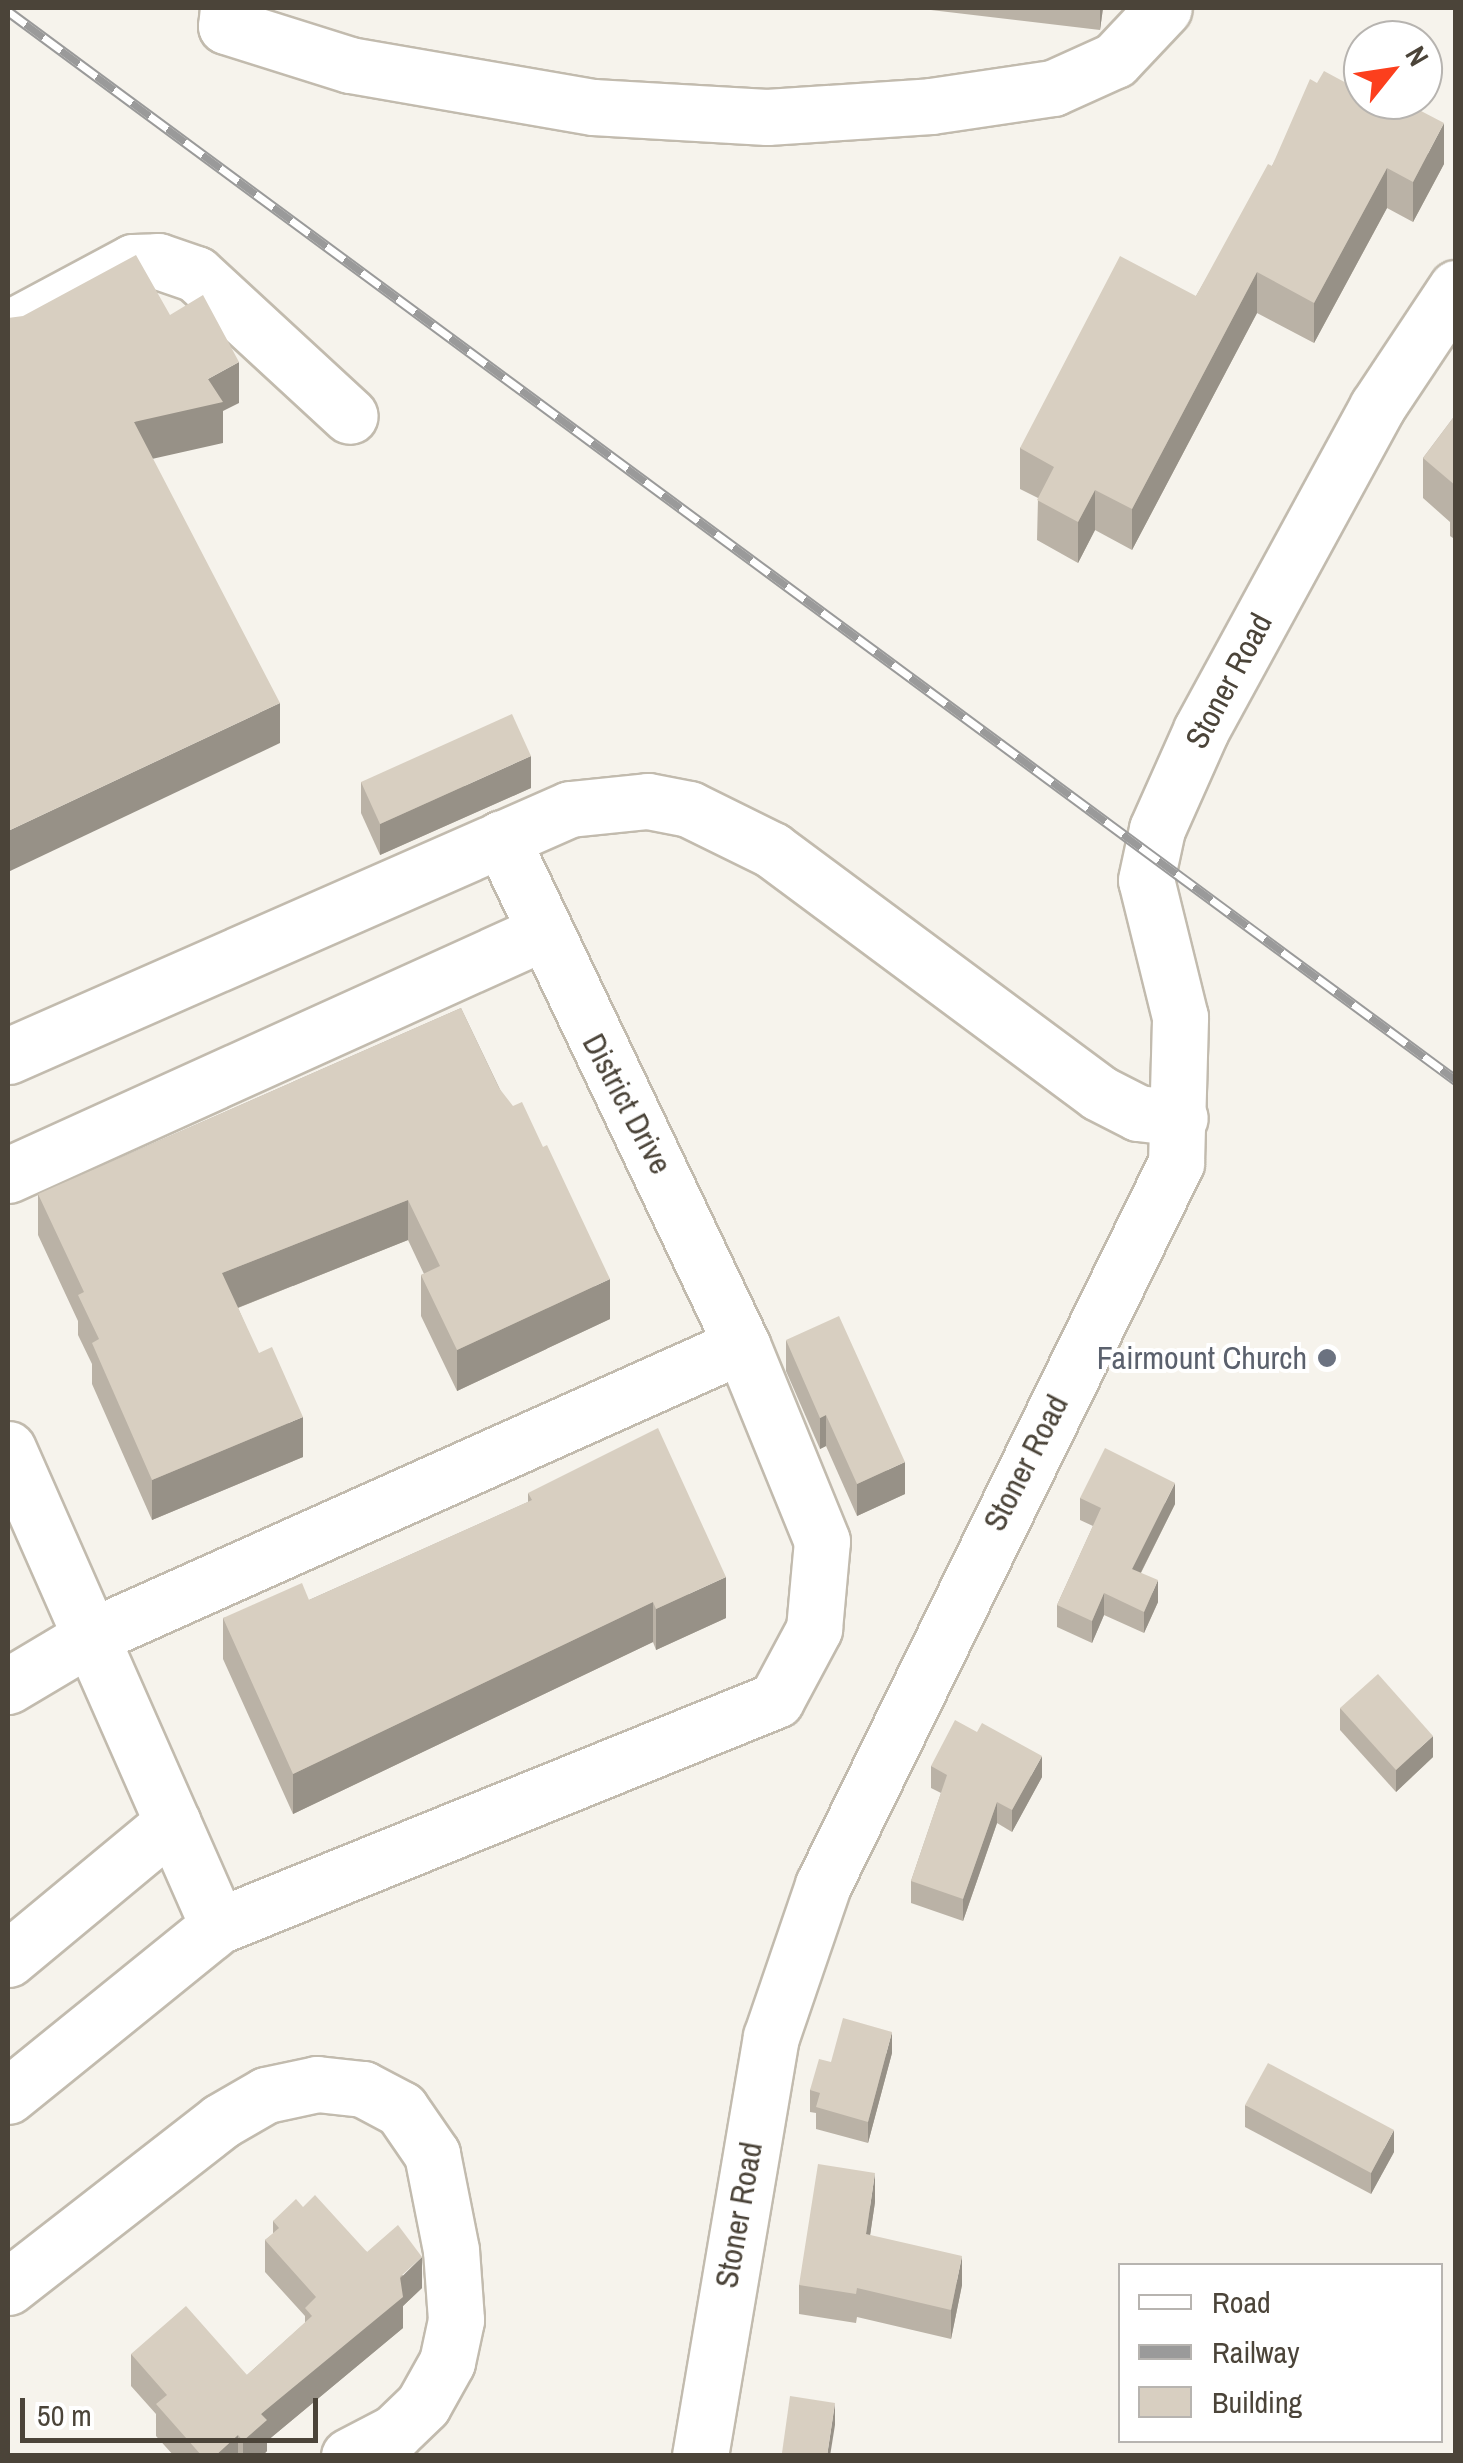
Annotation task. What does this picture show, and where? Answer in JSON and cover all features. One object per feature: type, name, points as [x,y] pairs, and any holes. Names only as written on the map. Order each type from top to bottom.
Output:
[{"type":"street","points":[[228,8],[226,26],[350,65],[593,107],[767,116],[930,106],[1053,88],[1115,60],[1164,8]]},
{"type":"street","points":[[8,330],[132,262],[158,261],[196,274],[350,416]]},
{"type":"street","name":"Stoner Road","points":[[700,2456],[771,2036],[823,1885],[1020,1472],[1166,1190],[1180,1118],[1180,1017],[1146,880],[1157,830],[1200,730],[1377,407],[1456,288]]},
{"type":"street","points":[[8,1056],[501,838],[608,800],[689,808],[726,824],[772,850],[1100,1092],[1138,1113],[1180,1118]]},
{"type":"street","name":"District Drive","points":[[8,2096],[218,1926],[776,1700],[814,1629],[822,1541],[742,1345],[660,1164],[542,932],[501,838]]},
{"type":"street","points":[[8,1176],[542,932]]},
{"type":"street","points":[[8,1686],[92,1636],[742,1345]]},
{"type":"street","points":[[8,1449],[218,1926]]},
{"type":"street","points":[[8,1959],[172,1822]]},
{"type":"street","points":[[8,2286],[220,2121],[266,2095],[316,2084],[363,2088],[401,2109],[432,2154],[451,2250],[456,2320],[447,2362],[423,2404],[395,2432],[348,2456]]},
{"type":"building","points":[[1324,71],[1343,81],[1343,120],[1444,123],[1413,182],[1387,168],[1314,303],[1257,272],[1132,509],[1095,490],[1078,522],[1037,500],[1054,467],[1020,448],[1120,256],[1196,296],[1268,164],[1272,166],[1310,79],[1317,83]]},
{"type":"building","points":[[136,255],[170,315],[203,295],[239,362],[208,379],[223,402],[134,422],[280,703],[8,831],[8,318],[23,316]]},
{"type":"building","points":[[1456,414],[1456,486],[1423,458]]},
{"type":"building","points":[[512,714],[531,756],[380,824],[361,782]]},
{"type":"building","points":[[461,1008],[499,1088],[513,1106],[522,1102],[543,1147],[547,1145],[610,1279],[457,1350],[421,1275],[440,1266],[408,1200],[222,1273],[259,1353],[272,1347],[303,1417],[152,1480],[92,1343],[99,1339],[78,1295],[84,1292],[38,1194]]},
{"type":"building","points":[[839,1316],[905,1462],[857,1484],[826,1415],[820,1418],[786,1340]]},
{"type":"building","points":[[658,1428],[726,1577],[656,1609],[653,1602],[293,1774],[223,1618],[302,1583],[309,1600],[532,1500],[528,1493]]},
{"type":"building","points":[[1105,1448],[1175,1483],[1132,1569],[1158,1580],[1144,1612],[1104,1593],[1092,1621],[1057,1605],[1101,1508],[1080,1498]]},
{"type":"building","points":[[1378,1674],[1433,1736],[1396,1770],[1340,1708]]},
{"type":"building","points":[[955,1720],[977,1732],[982,1723],[1042,1756],[1012,1810],[997,1802],[963,1899],[911,1881],[947,1775],[931,1766]]},
{"type":"building","points":[[843,2018],[892,2032],[868,2122],[816,2107],[820,2093],[810,2090],[819,2059],[831,2062]]},
{"type":"building","points":[[1268,2063],[1394,2130],[1371,2173],[1245,2105]]},
{"type":"building","points":[[818,2164],[875,2173],[866,2234],[962,2256],[951,2310],[857,2288],[856,2294],[799,2285]]},
{"type":"building","points":[[315,2195],[367,2252],[398,2225],[422,2257],[400,2277],[403,2297],[261,2414],[267,2420],[243,2441],[238,2435],[215,2456],[202,2456],[156,2404],[167,2395],[131,2354],[186,2306],[247,2375],[312,2316],[305,2308],[316,2297],[265,2240],[279,2228],[273,2221],[296,2199],[303,2207]]},
{"type":"building","points":[[790,2396],[835,2403],[827,2456],[782,2453]]},
{"type":"railway","points":[[8,11],[1456,1080]]},
{"type":"place","name":"Fairmount Church","points":[[1327,1358]]}]
